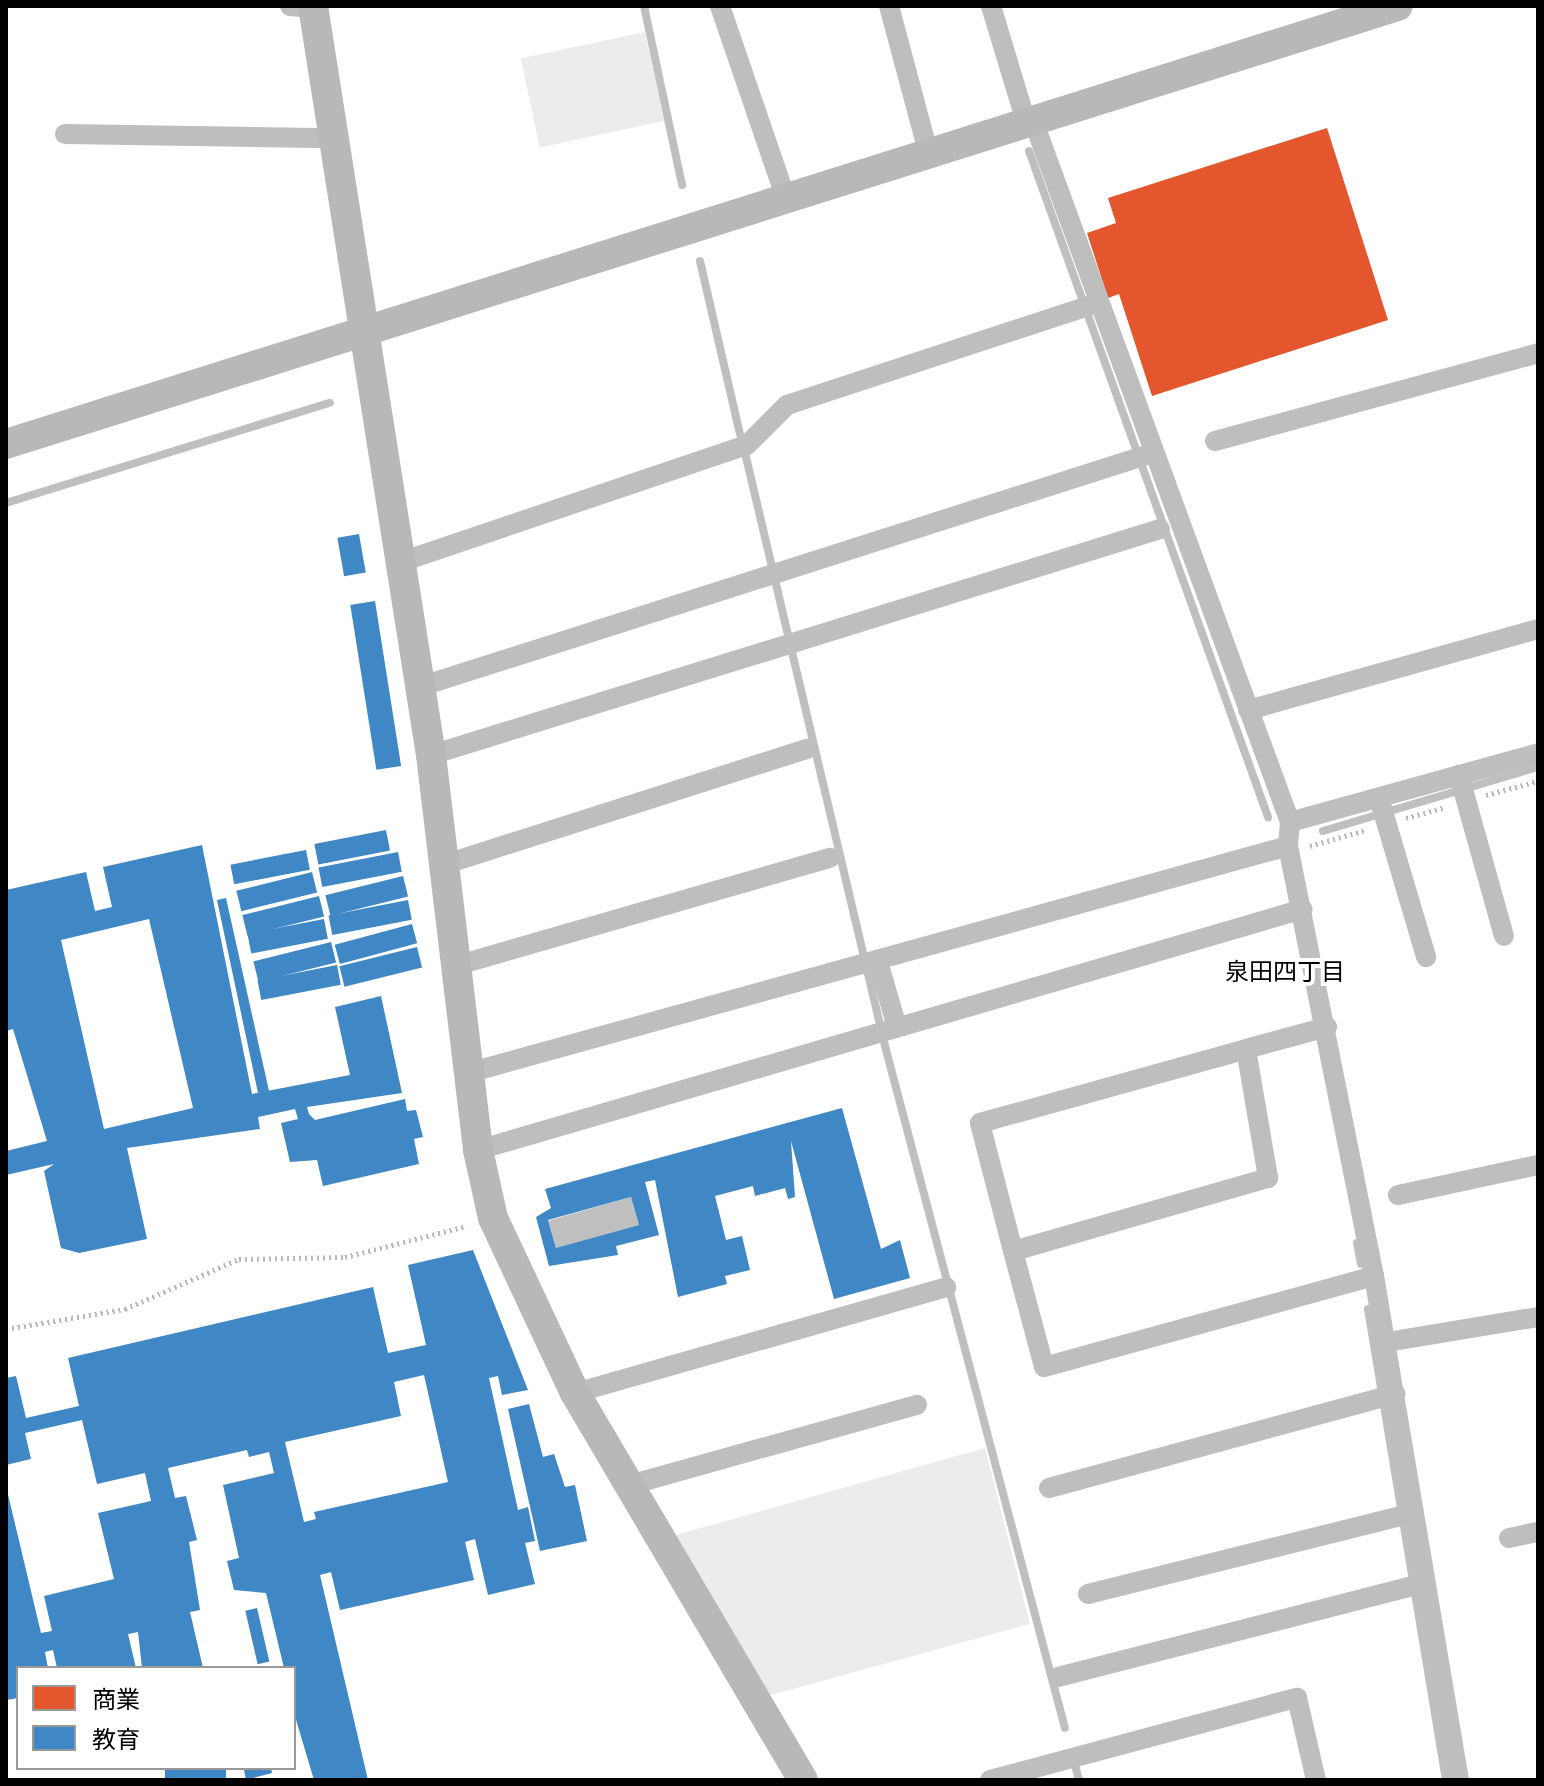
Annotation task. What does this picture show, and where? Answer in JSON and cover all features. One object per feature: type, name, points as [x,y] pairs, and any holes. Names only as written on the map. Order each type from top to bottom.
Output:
[{"type":"street","points":[[720,6],[786,199]]},
{"type":"street","points":[[889,6],[929,155]]},
{"type":"street","points":[[991,6],[1090,305],[1144,456],[1248,710],[1290,822],[1288,849],[1327,1027],[1387,1342],[1386,1396],[1416,1585],[1459,1780]]},
{"type":"street","points":[[6,444],[361,329],[1031,124],[1398,6]]},
{"type":"street","points":[[306,7],[332,138],[431,755],[478,1150],[493,1218],[575,1393],[626,1486],[803,1780]]},
{"type":"street","points":[[65,134],[332,138]]},
{"type":"street","points":[[401,562],[747,445],[787,405],[1090,305]]},
{"type":"street","points":[[1215,441],[1538,353]]},
{"type":"street","points":[[419,687],[1144,456]]},
{"type":"street","points":[[431,755],[788,641],[1160,529]]},
{"type":"street","points":[[1248,710],[1538,629]]},
{"type":"street","points":[[443,865],[807,749]]},
{"type":"street","points":[[1290,822],[1384,813],[1463,789],[1538,753]]},
{"type":"street","points":[[1463,789],[1504,936]]},
{"type":"street","points":[[1384,813],[1426,957]]},
{"type":"street","points":[[468,1073],[1288,849]]},
{"type":"street","points":[[455,966],[830,858]]},
{"type":"street","points":[[478,1150],[1303,909]]},
{"type":"street","points":[[869,964],[887,1030]]},
{"type":"street","points":[[1327,1027],[980,1123],[1044,1367],[1374,1276]]},
{"type":"street","points":[[1013,1251],[1268,1178],[1246,1049]]},
{"type":"street","points":[[1398,1195],[1538,1165]]},
{"type":"street","points":[[575,1393],[946,1287]]},
{"type":"street","points":[[1387,1342],[1538,1317]]},
{"type":"street","points":[[1049,1488],[1386,1396]]},
{"type":"street","points":[[626,1486],[917,1405]]},
{"type":"street","points":[[1088,1594],[1405,1515]]},
{"type":"street","points":[[1509,1538],[1538,1532]]},
{"type":"street","points":[[1058,1677],[1416,1585]]},
{"type":"street","points":[[990,1780],[1297,1698],[1316,1780]]},
{"type":"path","points":[[1288,849],[1384,813],[1463,789],[1538,781]]},
{"type":"path","points":[[6,1329],[125,1309],[239,1259],[345,1257],[475,1224]]},
{"type":"shaded area","points":[[645,32],[664,121],[540,147],[521,58]]},
{"type":"shaded area","points":[[631,1197],[639,1225],[556,1249],[548,1221]]},
{"type":"shaded area","points":[[985,1448],[1030,1624],[767,1696],[672,1536]]},
{"type":"building: 商業","points":[[1327,128],[1388,320],[1152,396],[1119,294],[1108,298],[1087,233],[1116,223],[1108,198]]},
{"type":"building: 教育","points":[[359,534],[366,572],[344,576],[337,538]]},
{"type":"building: 教育","points":[[375,601],[401,766],[376,770],[350,605]]},
{"type":"building: 教育","points":[[386,830],[390,851],[318,865],[314,844]]},
{"type":"building: 教育","points":[[202,845],[252,1094],[350,1075],[335,1007],[381,996],[402,1093],[307,1107],[315,1120],[405,1099],[407,1111],[416,1110],[423,1137],[414,1139],[419,1164],[323,1186],[317,1160],[290,1162],[281,1123],[298,1119],[295,1109],[258,1117],[260,1129],[127,1148],[147,1239],[79,1253],[61,1248],[44,1171],[54,1164],[6,1175],[6,1151],[47,1141],[13,1029],[6,1031],[6,890],[86,872],[95,911],[112,907],[103,867]],"holes":[[[149,919],[193,1108],[104,1129],[61,940]]]},
{"type":"building: 教育","points":[[306,850],[310,870],[234,884],[230,865]]},
{"type":"building: 教育","points":[[398,852],[402,872],[322,887],[318,867]]},
{"type":"building: 教育","points":[[312,872],[317,892],[241,911],[236,891]]},
{"type":"building: 教育","points":[[403,876],[408,896],[330,916],[325,895]]},
{"type":"building: 教育","points":[[319,896],[324,916],[247,935],[242,915]]},
{"type":"building: 教育","points":[[226,898],[269,1091],[258,1093],[217,900]]},
{"type":"building: 教育","points":[[408,900],[412,920],[332,935],[328,915]]},
{"type":"building: 教育","points":[[324,919],[328,939],[251,954],[247,934]]},
{"type":"building: 教育","points":[[412,924],[417,943],[340,964],[335,945]]},
{"type":"building: 教育","points":[[331,942],[336,962],[258,982],[253,961]]},
{"type":"building: 教育","points":[[417,947],[422,967],[344,987],[339,966]]},
{"type":"building: 教育","points":[[337,965],[341,985],[261,1000],[257,980]]},
{"type":"building: 教育","points":[[842,1108],[881,1249],[900,1240],[910,1278],[834,1299],[791,1141],[795,1197],[788,1199],[785,1188],[755,1196],[753,1186],[715,1196],[726,1240],[742,1236],[750,1270],[725,1276],[727,1284],[678,1297],[655,1180],[645,1182],[659,1235],[616,1246],[618,1255],[549,1266],[536,1217],[551,1208],[545,1189]],"holes":[[[631,1197],[639,1225],[556,1248],[548,1220]]]},
{"type":"building: 教育","points":[[473,1250],[528,1390],[502,1395],[498,1376],[489,1378],[518,1510],[528,1507],[535,1541],[525,1543],[535,1584],[488,1595],[475,1539],[465,1542],[474,1580],[340,1610],[331,1572],[320,1575],[368,1780],[314,1780],[296,1720],[296,1666],[284,1666],[266,1593],[234,1590],[227,1561],[239,1558],[223,1485],[274,1473],[269,1452],[249,1457],[247,1450],[168,1468],[175,1498],[186,1496],[197,1540],[189,1542],[200,1610],[190,1612],[203,1666],[142,1666],[138,1632],[128,1634],[136,1666],[57,1666],[53,1650],[45,1652],[48,1666],[16,1666],[16,1698],[6,1700],[6,1486],[41,1633],[52,1631],[44,1596],[114,1579],[98,1513],[151,1501],[145,1473],[97,1484],[82,1420],[25,1433],[31,1459],[6,1465],[6,1378],[16,1376],[26,1418],[79,1406],[68,1358],[373,1287],[388,1353],[426,1345],[408,1265]],"holes":[[[424,1375],[448,1482],[314,1512],[316,1519],[304,1522],[285,1442],[401,1416],[394,1382]]]},
{"type":"building: 教育","points":[[529,1404],[543,1457],[554,1454],[565,1487],[575,1485],[587,1541],[540,1551],[508,1409]]},
{"type":"building: 教育","points":[[257,1608],[269,1662],[258,1664],[245,1611]]},
{"type":"building: 教育","points":[[165,1770],[226,1770],[226,1780],[165,1780]]},
{"type":"building: 教育","points":[[244,1770],[271,1770],[272,1773],[246,1780]]},
{"type":"waterway","points":[[644,6],[682,185]]},
{"type":"waterway","points":[[1029,151],[1268,817]]},
{"type":"waterway","points":[[700,261],[740,434]]},
{"type":"waterway","points":[[6,503],[330,403]]},
{"type":"waterway","points":[[746,457],[885,1046],[1065,1728]]},
{"type":"waterway","points":[[1323,831],[1538,767]]},
{"type":"waterway","points":[[1357,1243],[1361,1264]]},
{"type":"waterway","points":[[1368,1309],[1446,1780]]},
{"type":"waterway","points":[[1075,1765],[1079,1780]]},
{"type":"district","name":"泉田四丁目","points":[[1285,972]]}]
